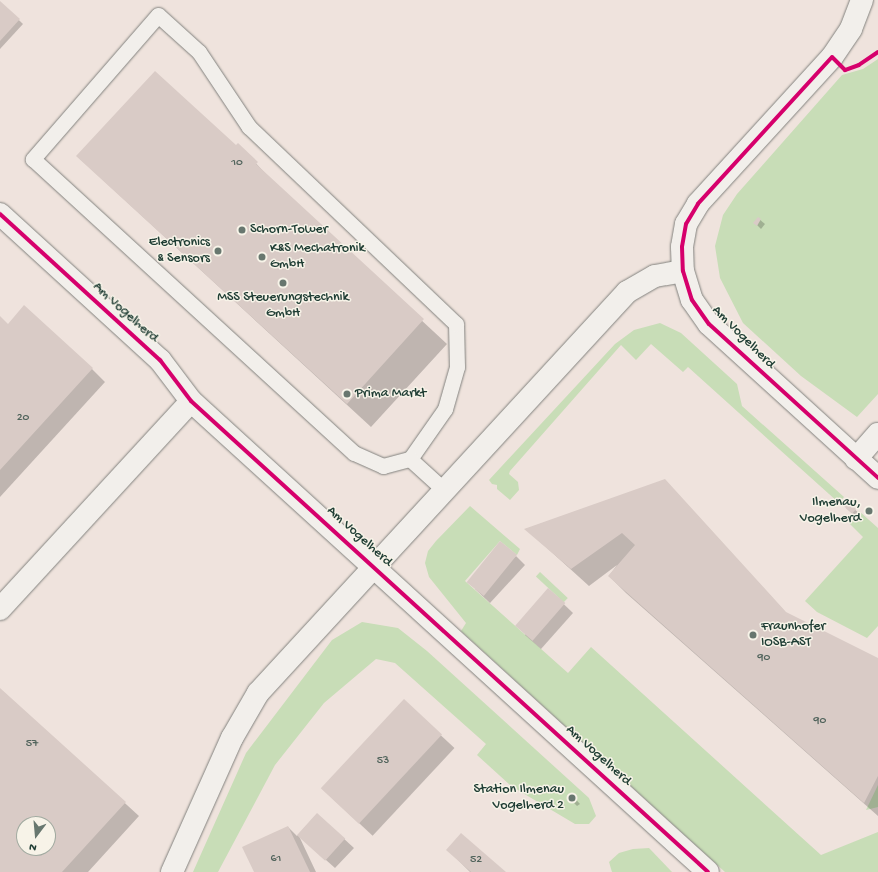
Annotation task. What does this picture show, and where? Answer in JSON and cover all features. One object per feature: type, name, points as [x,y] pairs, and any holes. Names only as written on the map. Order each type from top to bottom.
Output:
[{"type":"street","name":"Am Vogelherd","points":[[862,0],[851,29],[822,68],[722,175],[698,204],[686,224],[682,247],[683,271],[692,300],[709,324],[878,478]]},
{"type":"street","name":"Am Vogelherd","points":[[0,214],[160,360],[191,401],[374,566],[708,872]]},
{"type":"street","name":"Am Vogelherd","points":[[172,872],[232,738],[258,693],[443,489],[627,292],[655,276],[683,271]]},
{"type":"street","points":[[0,609],[191,401]]},
{"type":"street","points":[[856,459],[878,434]]},
{"type":"lane","points":[[158,15],[199,52],[249,127],[456,324],[457,367],[445,409],[410,459],[383,466],[354,453],[33,159],[158,15]]},
{"type":"lane","points":[[410,459],[443,489]]},
{"type":"green space","points":[[878,59],[878,394],[857,417],[801,376],[743,323],[720,278],[715,246],[723,215],[737,194],[842,75],[863,69]]},
{"type":"green space","points":[[660,323],[681,333],[737,384],[742,406],[844,497],[839,503],[688,367],[683,372],[651,344],[636,360],[621,345],[510,471],[509,474],[518,482],[519,490],[510,500],[497,489],[497,485],[492,484],[489,480],[615,344],[634,330]]},
{"type":"green space","points":[[470,506],[520,549],[517,555],[500,541],[465,581],[568,673],[591,647],[821,855],[878,832],[878,872],[725,872],[461,631],[466,623],[429,577],[425,563],[428,551]]},
{"type":"green space","points":[[859,511],[878,528],[878,626],[867,638],[817,612],[805,601],[863,537],[849,523]]},
{"type":"green space","points":[[540,572],[568,598],[564,602],[536,576]]},
{"type":"green space","points":[[362,622],[398,628],[427,651],[589,798],[596,816],[589,824],[575,824],[511,786],[477,755],[486,744],[395,663],[376,659],[324,703],[275,765],[218,872],[193,872],[246,753],[332,640]]},
{"type":"green space","points":[[878,785],[878,807],[866,810]]},
{"type":"green space","points":[[649,848],[672,872],[612,872],[609,862],[619,853],[633,849]]},
{"type":"building","points":[[0,1],[20,19],[0,41]]},
{"type":"building","name":"Schorn-Tower","points":[[155,71],[236,145],[238,143],[258,162],[256,164],[424,319],[347,404],[76,156]]},
{"type":"building","points":[[758,217],[761,219],[757,226],[753,223]]},
{"type":"building","points":[[24,305],[93,368],[0,470],[0,316],[8,324]]},
{"type":"building","name":"Fraunhofer IOSB-AST","points":[[665,479],[786,612],[878,658],[878,776],[864,803],[608,576],[635,545],[622,533],[571,569],[524,529]]},
{"type":"building","points":[[845,499],[856,509],[852,513],[841,503]]},
{"type":"building","points":[[500,541],[517,555],[484,596],[467,582]]},
{"type":"building","points":[[548,588],[565,603],[533,641],[515,626]]},
{"type":"building","points":[[0,688],[126,802],[62,872],[0,872]]},
{"type":"building","points":[[404,699],[442,734],[359,824],[321,788]]},
{"type":"building","name":"Station Ilmenau Vogelherd 2","points":[[571,793],[576,799],[573,803],[567,797]]},
{"type":"building","points":[[317,813],[345,838],[325,861],[297,835]]},
{"type":"building","points":[[288,826],[310,872],[254,872],[242,847]]},
{"type":"building","points":[[461,833],[506,872],[471,872],[446,850]]},
{"type":"cycle path","points":[[878,52],[859,65],[845,70],[832,57],[698,204],[686,224],[682,247],[683,271],[692,300],[709,324],[878,478]]},
{"type":"cycle path","points":[[0,214],[160,360],[191,401],[708,872]]},
{"type":"place","name":"Schorn-Tower","points":[[242,230]]},
{"type":"place","name":"Electronics & Sensors","points":[[218,251]]},
{"type":"place","name":"K&S Mechatronik GmbH","points":[[262,257]]},
{"type":"place","name":"MSS Steuerungstechnik GmbH","points":[[283,283]]},
{"type":"place","name":"Prima Markt","points":[[347,394]]},
{"type":"place","name":"Ilmenau, Vogelherd","points":[[869,511]]},
{"type":"place","name":"Fraunhofer IOSB-AST","points":[[753,635]]},
{"type":"place","name":"Station Ilmenau Vogelherd 2","points":[[572,798]]}]
